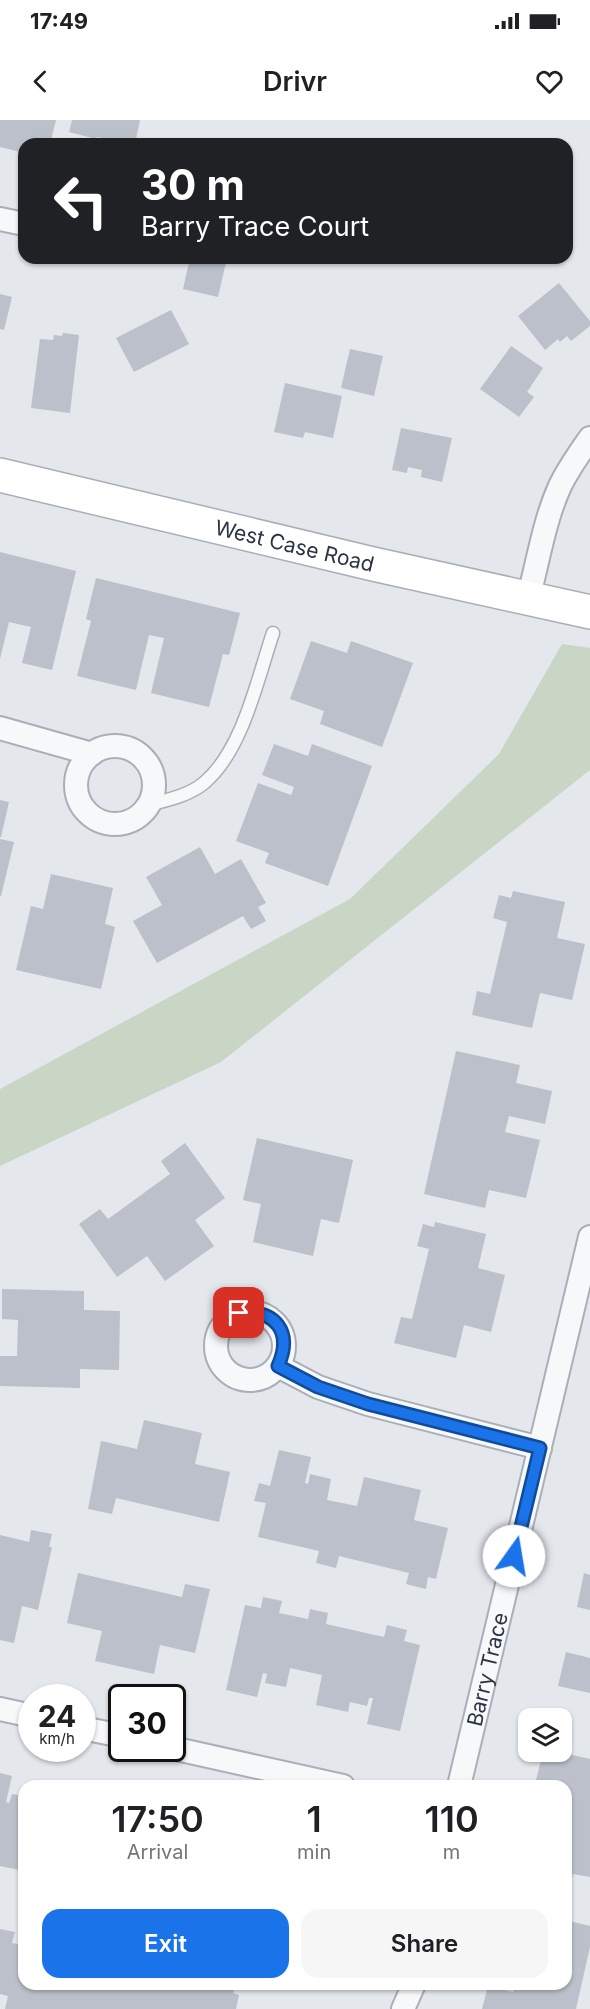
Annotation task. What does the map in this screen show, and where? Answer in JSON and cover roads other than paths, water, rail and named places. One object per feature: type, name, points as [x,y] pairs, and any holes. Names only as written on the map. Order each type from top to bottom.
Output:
[{"type":"main road","name":"West Case Road","points":[[0,475],[374,564],[590,612]]},
{"type":"street","points":[[0,219],[18,223]]},
{"type":"street","points":[[528,599],[549,516],[560,486],[590,438]]},
{"type":"street","points":[[0,728],[92,754]]},
{"type":"street","points":[[117,746],[130,749],[142,756],[150,767],[154,779],[153,793],[148,805],[140,815],[117,824],[93,818],[78,798],[76,786],[83,763],[92,754],[104,748],[117,746]]},
{"type":"street","name":"Barry Trace","points":[[460,1780],[590,1237]]},
{"type":"street","points":[[278,1366],[318,1387],[368,1404],[540,1448]]},
{"type":"street","points":[[0,1709],[18,1713]]},
{"type":"street","points":[[186,1751],[316,1780]]},
{"type":"street","points":[[403,2009],[411,1990]]},
{"type":"lane","points":[[148,805],[185,795],[203,784],[218,768],[229,752],[243,722],[273,633]]}]
